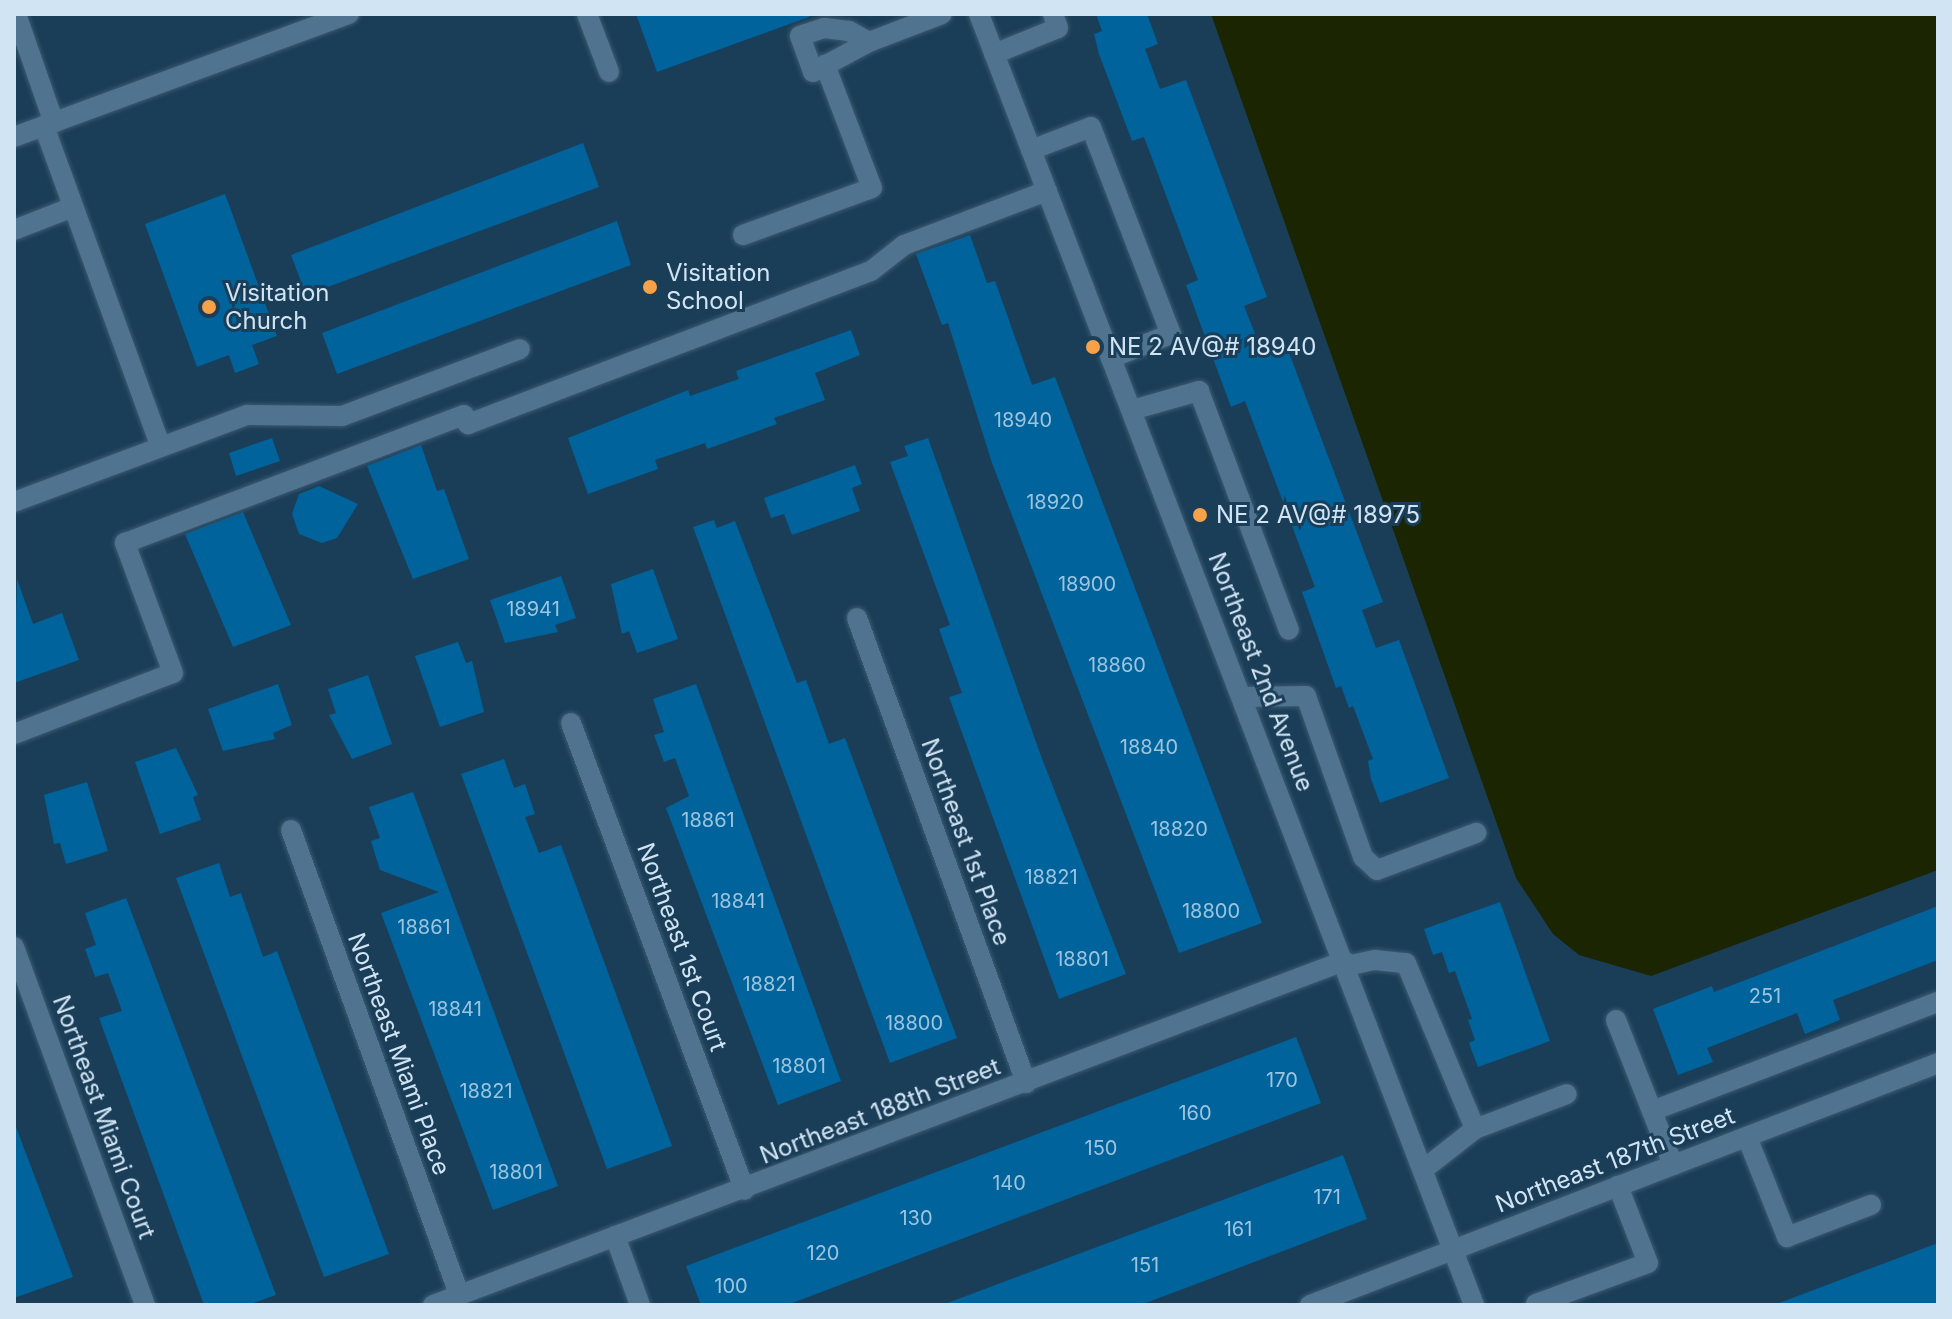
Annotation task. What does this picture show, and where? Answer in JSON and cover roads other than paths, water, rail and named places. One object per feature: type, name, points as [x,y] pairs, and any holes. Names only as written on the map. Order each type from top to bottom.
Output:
[{"type":"street","points":[[16,14],[73,207],[160,445]]},
{"type":"street","points":[[14,137],[349,14]]},
{"type":"street","points":[[587,14],[609,72]]},
{"type":"street","points":[[869,42],[849,31],[824,28],[800,36],[813,72],[869,42],[942,14]]},
{"type":"street","name":"Northeast 2nd Avenue","points":[[979,14],[1474,1305]]},
{"type":"street","points":[[994,54],[1058,28],[1053,14]]},
{"type":"street","points":[[743,235],[872,188],[825,65]]},
{"type":"street","points":[[1031,150],[1091,127],[1171,334],[1111,358]]},
{"type":"street","points":[[14,734],[173,673],[125,543],[464,415],[468,424],[871,271],[904,245],[1047,191]]},
{"type":"street","points":[[14,230],[73,207]]},
{"type":"street","points":[[14,502],[247,415],[342,416],[520,349]]},
{"type":"street","points":[[1132,410],[1199,391],[1289,630]]},
{"type":"street","name":"Northeast 1st Place","points":[[857,618],[1026,1083]]},
{"type":"street","points":[[1242,697],[1306,696],[1363,857],[1377,870],[1476,833]]},
{"type":"street","name":"Northeast 1st Court","points":[[571,723],[745,1190]]},
{"type":"street","name":"Northeast Miami Place","points":[[291,830],[459,1295]]},
{"type":"street","name":"Northeast Miami Court","points":[[14,947],[145,1305]]},
{"type":"street","name":"Northeast 188th Street","points":[[433,1305],[1345,963],[1375,960],[1406,963],[1475,1129]]},
{"type":"street","points":[[1652,1111],[1938,1002]]},
{"type":"street","points":[[1616,1020],[1673,1165]]},
{"type":"street","name":"Northeast 187th Street","points":[[1310,1305],[1938,1063]]},
{"type":"street","points":[[1424,1169],[1475,1129],[1567,1094]]},
{"type":"street","points":[[1747,1137],[1787,1237],[1871,1205]]},
{"type":"street","points":[[1536,1304],[1648,1263],[1618,1186]]},
{"type":"street","points":[[615,1236],[640,1305]]},
{"type":"place","name":"Visitation School","points":[[650,287]]},
{"type":"place","name":"Visitation Church","points":[[209,307]]},
{"type":"place","name":"NE 2 AV@# 18940","points":[[1093,347]]},
{"type":"place","name":"NE 2 AV@# 18975","points":[[1200,515]]}]
